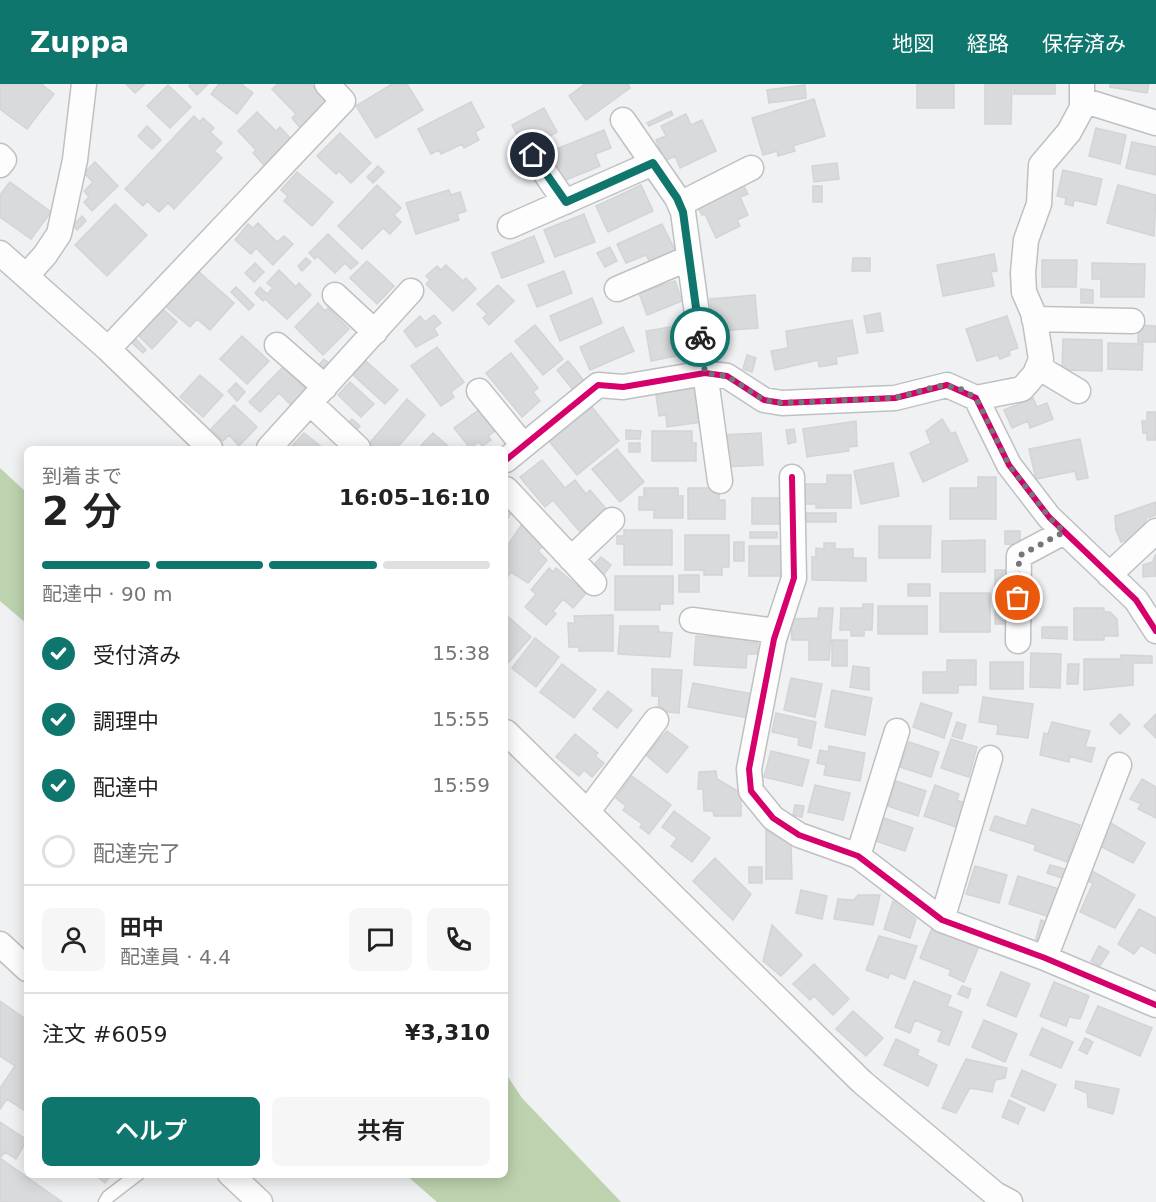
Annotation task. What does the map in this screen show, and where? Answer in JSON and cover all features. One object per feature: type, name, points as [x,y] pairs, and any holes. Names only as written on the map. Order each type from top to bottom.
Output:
[{"type":"street","points":[[27,275],[45,255],[59,234],[75,160],[84,84]]},
{"type":"street","points":[[108,349],[343,101],[327,84]]},
{"type":"street","points":[[479,391],[514,452],[598,385],[623,387],[705,373],[727,376],[764,400],[782,403],[895,398],[947,385],[976,398],[1022,389],[1041,359],[1034,320],[1024,292],[1023,273],[1026,240],[1039,204],[1041,165],[1070,132],[1082,108],[1082,92],[1156,123]]},
{"type":"street","points":[[622,120],[680,204],[720,481]]},
{"type":"street","points":[[533,155],[566,202]]},
{"type":"street","points":[[0,156],[4,160],[0,165]]},
{"type":"street","points":[[510,226],[653,163]]},
{"type":"street","points":[[680,204],[751,168]]},
{"type":"street","points":[[0,253],[108,349],[208,446]]},
{"type":"street","points":[[617,290],[689,258]]},
{"type":"street","points":[[271,446],[411,291]]},
{"type":"street","points":[[335,295],[375,332]]},
{"type":"street","points":[[1034,320],[1132,321]]},
{"type":"street","points":[[277,345],[356,446]]},
{"type":"street","points":[[1038,367],[1078,391]]},
{"type":"street","points":[[976,398],[1009,465],[1049,517],[1136,600],[1156,631]]},
{"type":"street","points":[[792,477],[794,578],[776,631],[749,769],[751,791],[773,818],[799,835],[858,856],[942,920],[1045,958],[1156,1005]]},
{"type":"street","points":[[508,491],[594,583]]},
{"type":"street","points":[[571,559],[612,520]]},
{"type":"street","points":[[1109,575],[1156,531]]},
{"type":"street","points":[[1018,641],[1019,556],[1064,532]]},
{"type":"street","points":[[692,620],[776,631]]},
{"type":"street","points":[[588,811],[656,720]]},
{"type":"street","points":[[858,856],[897,731]]},
{"type":"street","points":[[508,734],[862,1082],[995,1194],[1010,1202]]},
{"type":"street","points":[[942,920],[990,758]]},
{"type":"street","points":[[1045,958],[1119,765]]},
{"type":"street","points":[[0,944],[24,966]]},
{"type":"street","points":[[234,1178],[260,1202]]},
{"type":"lane","points":[[105,1202],[108,1197],[133,1178]]},
{"type":"shaded area","points":[[0,468],[24,490],[24,621],[0,601]]},
{"type":"shaded area","points":[[508,1077],[522,1098],[621,1202],[437,1202],[409,1178],[508,1178]]},
{"type":"building","points":[[0,84],[41,84],[54,94],[27,129],[0,109]]},
{"type":"building","points":[[126,84],[145,84],[135,93]]},
{"type":"building","points":[[208,84],[197,95],[189,86]]},
{"type":"building","points":[[219,84],[241,84],[253,93],[237,114],[211,94]]},
{"type":"building","points":[[278,84],[311,84],[328,102],[301,129],[292,118],[296,114],[272,89]]},
{"type":"building","points":[[392,84],[407,84],[423,110],[376,138],[356,106]]},
{"type":"building","points":[[585,84],[628,84],[630,88],[586,120],[569,96]]},
{"type":"building","points":[[917,84],[954,84],[954,108],[917,108]]},
{"type":"building","points":[[985,84],[1012,84],[1011,124],[985,124]]},
{"type":"building","points":[[1014,84],[1055,84],[1055,94],[1014,94]]},
{"type":"building","points":[[1110,84],[1149,84],[1147,93],[1110,87]]},
{"type":"building","points":[[168,85],[191,107],[170,128],[147,106]]},
{"type":"building","points":[[805,85],[806,98],[769,103],[767,90]]},
{"type":"building","points":[[814,99],[825,136],[793,146],[795,151],[778,156],[777,151],[763,155],[752,118]]},
{"type":"building","points":[[471,102],[484,127],[475,132],[479,140],[464,148],[462,144],[441,154],[439,150],[431,154],[418,129]]},
{"type":"building","points":[[544,108],[557,132],[525,150],[512,125]]},
{"type":"building","points":[[671,111],[673,115],[649,126],[647,123]]},
{"type":"building","points":[[257,112],[276,131],[280,127],[292,140],[265,166],[253,153],[256,150],[238,131]]},
{"type":"building","points":[[686,114],[691,125],[702,120],[716,151],[680,168],[675,156],[665,161],[656,140],[666,136],[661,126]]},
{"type":"building","points":[[194,116],[200,122],[203,118],[214,128],[210,132],[222,143],[214,151],[222,158],[174,209],[168,203],[159,212],[147,201],[143,206],[125,189]]},
{"type":"building","points":[[147,126],[161,140],[152,149],[138,136]]},
{"type":"building","points":[[1096,128],[1126,135],[1120,164],[1089,156]]},
{"type":"building","points":[[604,130],[611,148],[595,154],[600,166],[561,182],[549,152]]},
{"type":"building","points":[[340,133],[371,163],[351,183],[339,171],[336,174],[317,156]]},
{"type":"building","points":[[1132,142],[1156,147],[1156,175],[1126,168]]},
{"type":"building","points":[[95,162],[118,186],[92,211],[84,202],[89,197],[84,191],[93,182],[84,173]]},
{"type":"building","points":[[837,163],[839,179],[814,182],[812,166]]},
{"type":"building","points":[[378,166],[384,172],[373,183],[367,177]]},
{"type":"building","points":[[1063,170],[1102,179],[1096,205],[1074,200],[1073,206],[1065,204],[1066,198],[1057,196]]},
{"type":"building","points":[[297,172],[333,202],[312,226],[284,201],[288,196],[281,190]]},
{"type":"building","points":[[10,182],[51,212],[31,239],[0,217],[0,195]]},
{"type":"building","points":[[743,184],[748,194],[740,197],[748,215],[737,220],[740,226],[716,238],[705,214],[702,215],[697,206]]},
{"type":"building","points":[[377,185],[401,208],[394,215],[401,222],[390,234],[383,228],[362,249],[338,226]]},
{"type":"building","points":[[641,185],[653,211],[608,232],[596,206]]},
{"type":"building","points":[[1118,185],[1156,195],[1154,236],[1107,223]]},
{"type":"building","points":[[813,186],[822,186],[822,202],[813,202]]},
{"type":"building","points":[[449,190],[451,195],[460,192],[466,211],[457,214],[459,220],[416,234],[406,203]]},
{"type":"building","points":[[115,204],[147,235],[107,276],[75,245]]},
{"type":"building","points":[[584,214],[595,242],[555,257],[544,230]]},
{"type":"building","points":[[82,216],[86,221],[77,230],[73,225]]},
{"type":"building","points":[[258,223],[277,242],[284,236],[293,244],[273,265],[256,248],[251,254],[235,240],[248,224],[253,228]]},
{"type":"building","points":[[662,224],[676,252],[651,264],[646,255],[626,263],[617,244]]},
{"type":"building","points":[[328,234],[358,263],[351,269],[345,263],[335,273],[317,256],[315,259],[309,253]]},
{"type":"building","points":[[534,236],[544,262],[502,278],[492,253]]},
{"type":"building","points":[[610,247],[617,261],[605,267],[597,253]]},
{"type":"building","points":[[994,254],[997,271],[991,272],[994,286],[943,296],[937,265]]},
{"type":"building","points":[[306,258],[311,262],[302,271],[298,266]]},
{"type":"building","points":[[853,258],[870,258],[870,271],[852,271]]},
{"type":"building","points":[[1042,260],[1077,260],[1076,287],[1042,287]]},
{"type":"building","points":[[367,261],[394,286],[377,304],[350,278]]},
{"type":"building","points":[[255,263],[264,272],[254,282],[245,273]]},
{"type":"building","points":[[1092,263],[1145,264],[1144,297],[1101,297],[1101,279],[1092,279]]},
{"type":"building","points":[[446,265],[463,281],[466,278],[476,289],[453,311],[426,284],[430,280],[426,276],[437,266],[441,270]]},
{"type":"building","points":[[279,270],[296,287],[299,283],[311,295],[287,319],[255,293],[260,287],[267,294],[273,288],[267,283]]},
{"type":"building","points":[[198,271],[234,303],[210,330],[197,319],[190,327],[166,307]]},
{"type":"building","points":[[564,271],[572,293],[537,307],[528,285]]},
{"type":"building","points":[[675,281],[682,301],[647,315],[639,293]]},
{"type":"building","points":[[498,285],[514,301],[489,325],[483,318],[487,314],[477,304]]},
{"type":"building","points":[[236,287],[254,305],[249,310],[231,292]]},
{"type":"building","points":[[1081,289],[1093,290],[1093,303],[1081,303]]},
{"type":"building","points":[[755,295],[758,328],[718,331],[717,316],[712,317],[710,299]]},
{"type":"building","points":[[592,298],[602,323],[560,341],[550,316]]},
{"type":"building","points":[[318,303],[325,311],[328,308],[349,329],[323,355],[295,327]]},
{"type":"building","points":[[163,309],[177,322],[152,349],[138,335]]},
{"type":"building","points":[[880,313],[883,331],[867,333],[864,316]]},
{"type":"building","points":[[434,315],[441,323],[434,329],[438,335],[416,347],[404,331],[420,316],[425,322]]},
{"type":"building","points":[[1007,316],[1018,348],[1009,351],[1010,355],[1000,359],[998,355],[977,361],[966,329]]},
{"type":"building","points":[[852,320],[858,353],[836,357],[837,364],[819,367],[818,360],[775,370],[771,351],[788,348],[786,331]]},
{"type":"building","points":[[535,325],[563,359],[543,375],[515,341]]},
{"type":"building","points":[[681,325],[686,354],[651,361],[646,331]]},
{"type":"building","points":[[1138,325],[1156,326],[1156,342],[1138,342]]},
{"type":"building","points":[[623,327],[634,351],[590,370],[580,347]]},
{"type":"building","points":[[242,336],[269,361],[247,384],[220,359]]},
{"type":"building","points":[[135,338],[146,350],[143,353],[131,342]]},
{"type":"building","points":[[1063,339],[1102,340],[1102,371],[1062,370]]},
{"type":"building","points":[[1108,343],[1143,344],[1142,370],[1108,369]]},
{"type":"building","points":[[437,347],[464,382],[451,392],[454,397],[441,406],[411,366]]},
{"type":"building","points":[[511,353],[538,388],[533,392],[540,401],[522,417],[486,373]]},
{"type":"building","points":[[747,355],[756,358],[752,372],[743,369]]},
{"type":"building","points":[[324,359],[332,366],[325,373],[318,366]]},
{"type":"building","points":[[366,361],[398,390],[385,404],[353,375]]},
{"type":"building","points":[[568,361],[585,382],[574,391],[557,370]]},
{"type":"building","points":[[283,367],[308,391],[292,406],[279,393],[260,412],[249,402]]},
{"type":"building","points":[[200,375],[223,395],[203,417],[180,397]]},
{"type":"building","points":[[350,382],[374,404],[361,417],[338,395]]},
{"type":"building","points":[[236,383],[245,392],[237,401],[228,391]]},
{"type":"building","points":[[696,386],[701,422],[667,427],[666,415],[659,416],[656,395],[663,395],[662,390]]},
{"type":"building","points":[[1033,398],[1037,407],[1047,403],[1053,419],[1030,428],[1028,421],[1012,428],[1004,410]]},
{"type":"building","points":[[407,399],[425,415],[399,446],[372,446],[369,444]]},
{"type":"building","points":[[234,405],[257,427],[239,446],[229,435],[223,441],[211,429]]},
{"type":"building","points":[[592,407],[619,441],[577,475],[549,441]]},
{"type":"building","points":[[480,409],[496,430],[488,436],[491,440],[482,446],[479,442],[468,446],[454,428]]},
{"type":"building","points":[[1147,412],[1156,412],[1156,440],[1147,440],[1147,433],[1143,433],[1142,421],[1147,421]]},
{"type":"building","points":[[352,419],[360,426],[356,431],[348,423]]},
{"type":"building","points":[[942,419],[951,434],[955,432],[968,461],[923,482],[910,453],[931,443],[926,431]]},
{"type":"building","points":[[856,421],[857,446],[848,447],[849,451],[807,457],[803,429]]},
{"type":"building","points":[[794,429],[796,442],[788,444],[786,430]]},
{"type":"building","points":[[626,430],[641,431],[640,439],[626,439]]},
{"type":"building","points":[[652,431],[692,431],[692,443],[696,443],[696,461],[652,461]]},
{"type":"building","points":[[304,433],[320,446],[292,446]]},
{"type":"building","points":[[433,433],[448,446],[421,446]]},
{"type":"building","points":[[761,433],[763,465],[723,467],[721,435]]},
{"type":"building","points":[[1080,439],[1088,478],[1077,480],[1075,471],[1036,479],[1029,449]]},
{"type":"building","points":[[629,443],[640,443],[640,452],[629,452]]},
{"type":"building","points":[[617,449],[644,482],[620,502],[592,469]]},
{"type":"building","points":[[542,460],[565,488],[575,480],[586,494],[590,490],[608,511],[581,533],[553,500],[545,507],[520,477]]},
{"type":"building","points":[[893,463],[899,496],[861,504],[854,471]]},
{"type":"building","points":[[827,475],[851,475],[851,508],[816,508],[816,504],[804,504],[804,484],[827,484]]},
{"type":"building","points":[[978,477],[996,477],[996,519],[950,519],[950,488],[978,488]]},
{"type":"building","points":[[644,488],[678,488],[678,496],[683,496],[683,518],[654,518],[654,510],[639,510],[639,497],[644,497]]},
{"type":"building","points":[[688,488],[719,488],[719,500],[725,500],[725,519],[688,519]]},
{"type":"building","points":[[752,498],[780,498],[780,524],[752,524]]},
{"type":"building","points":[[1156,502],[1156,515],[1147,518],[1137,536],[1121,542],[1116,530],[1115,516]]},
{"type":"building","points":[[806,513],[836,513],[836,522],[806,522]]},
{"type":"building","points":[[522,524],[543,546],[538,551],[547,560],[528,583],[511,572],[508,576],[508,545]]},
{"type":"building","points":[[879,526],[931,526],[930,558],[879,558]]},
{"type":"building","points":[[624,530],[672,530],[672,565],[624,565],[624,544],[617,544],[617,536],[624,536]]},
{"type":"building","points":[[1005,531],[1020,531],[1020,545],[1005,544]]},
{"type":"building","points":[[750,532],[777,532],[777,538],[750,538]]},
{"type":"building","points":[[685,535],[729,535],[729,567],[722,567],[722,575],[704,575],[704,570],[685,570]]},
{"type":"building","points":[[985,540],[985,572],[942,572],[942,541]]},
{"type":"building","points":[[734,542],[744,542],[744,561],[734,561]]},
{"type":"building","points":[[824,543],[835,543],[835,549],[853,549],[853,558],[866,558],[866,581],[812,580],[812,557],[816,557],[816,548],[824,549]]},
{"type":"building","points":[[749,546],[782,546],[782,576],[749,576]]},
{"type":"building","points":[[1156,554],[1156,576],[1143,577],[1143,565],[1152,562]]},
{"type":"building","points":[[601,557],[611,565],[603,576],[592,567]]},
{"type":"building","points":[[549,568],[553,572],[556,568],[586,593],[573,608],[563,599],[553,611],[556,614],[546,625],[525,607],[536,594],[531,590]]},
{"type":"building","points":[[995,570],[1009,570],[1009,588],[995,588]]},
{"type":"building","points":[[679,575],[699,575],[699,592],[679,592]]},
{"type":"building","points":[[615,576],[673,576],[673,604],[660,604],[660,610],[615,610]]},
{"type":"building","points":[[908,584],[930,584],[930,596],[908,596]]},
{"type":"building","points":[[940,593],[990,593],[990,632],[940,632]]},
{"type":"building","points":[[994,596],[1008,596],[1008,605],[994,605]]},
{"type":"building","points":[[863,604],[873,604],[872,630],[864,630],[864,636],[851,636],[851,630],[840,630],[841,608],[863,608]]},
{"type":"building","points":[[878,606],[927,606],[927,634],[878,634]]},
{"type":"building","points":[[819,608],[833,608],[829,660],[809,660],[809,640],[792,640],[791,619],[818,618]]},
{"type":"building","points":[[1074,608],[1104,608],[1104,612],[1110,612],[1117,619],[1118,636],[1104,636],[1104,640],[1074,640]]},
{"type":"building","points":[[1009,610],[1009,624],[995,624],[995,611]]},
{"type":"building","points":[[613,615],[613,651],[579,651],[579,647],[569,647],[568,623],[575,623],[574,616]]},
{"type":"building","points":[[508,617],[531,637],[508,663]]},
{"type":"building","points":[[620,626],[658,626],[659,632],[672,633],[670,657],[618,654]]},
{"type":"building","points":[[1042,627],[1067,627],[1067,639],[1042,638]]},
{"type":"building","points":[[696,636],[748,639],[747,642],[758,643],[757,654],[747,654],[746,668],[694,665]]},
{"type":"building","points":[[535,638],[559,657],[536,687],[512,668]]},
{"type":"building","points":[[832,640],[847,640],[847,666],[832,666]]},
{"type":"building","points":[[1031,653],[1061,654],[1060,688],[1030,687]]},
{"type":"building","points":[[1121,655],[1152,656],[1152,663],[1133,663],[1133,685],[1084,690],[1084,659],[1121,659]]},
{"type":"building","points":[[947,660],[976,660],[976,685],[958,685],[958,693],[923,693],[923,672],[947,672]]},
{"type":"building","points":[[990,662],[1023,662],[1023,689],[990,689]]},
{"type":"building","points":[[562,664],[596,690],[574,718],[540,692]]},
{"type":"building","points":[[1068,664],[1079,664],[1078,684],[1067,684]]},
{"type":"building","points":[[853,666],[869,668],[869,690],[850,687]]},
{"type":"building","points":[[652,669],[682,670],[679,713],[658,711],[659,696],[652,696]]},
{"type":"building","points":[[791,678],[822,684],[815,717],[784,710]]},
{"type":"building","points":[[693,683],[753,694],[748,718],[688,707]]},
{"type":"building","points":[[832,690],[872,698],[865,735],[825,727]]},
{"type":"building","points":[[608,691],[632,710],[617,728],[593,709]]},
{"type":"building","points":[[983,697],[1033,704],[1028,738],[997,734],[998,725],[979,722]]},
{"type":"building","points":[[921,703],[952,713],[944,738],[913,727]]},
{"type":"building","points":[[776,713],[816,722],[811,748],[798,745],[799,738],[772,732]]},
{"type":"building","points":[[1120,714],[1130,724],[1120,734],[1110,724]]},
{"type":"building","points":[[1156,714],[1156,738],[1144,726]]},
{"type":"building","points":[[957,722],[966,725],[962,739],[952,736]]},
{"type":"building","points":[[1052,722],[1090,731],[1085,747],[1095,748],[1091,762],[1069,756],[1069,762],[1040,755],[1044,733],[1048,734]]},
{"type":"building","points":[[667,731],[688,747],[667,773],[646,755]]},
{"type":"building","points":[[575,734],[598,753],[595,756],[604,763],[592,777],[584,770],[579,776],[556,757]]},
{"type":"building","points":[[951,739],[977,747],[969,777],[941,768]]},
{"type":"building","points":[[909,742],[939,752],[931,777],[900,767]]},
{"type":"building","points":[[829,746],[865,753],[860,781],[824,775],[826,765],[817,763],[820,750],[828,752]]},
{"type":"building","points":[[771,751],[809,760],[802,786],[764,777]]},
{"type":"building","points":[[716,771],[717,779],[741,793],[741,816],[714,816],[713,811],[704,811],[703,789],[698,789],[699,772]]},
{"type":"building","points":[[632,776],[671,805],[649,834],[640,827],[642,824],[623,810],[626,806],[616,798]]},
{"type":"building","points":[[1142,779],[1156,787],[1156,818],[1138,809],[1141,804],[1130,799]]},
{"type":"building","points":[[896,781],[926,791],[918,816],[888,806]]},
{"type":"building","points":[[815,785],[850,793],[843,820],[808,812]]},
{"type":"building","points":[[935,785],[959,794],[957,800],[965,803],[956,827],[924,816]]},
{"type":"building","points":[[795,805],[804,806],[802,817],[793,815]]},
{"type":"building","points":[[1032,809],[1080,825],[1067,862],[1034,850],[1036,845],[990,830],[995,816],[1026,826]]},
{"type":"building","points":[[674,811],[710,838],[692,862],[671,846],[677,838],[662,827]]},
{"type":"building","points":[[884,818],[913,828],[905,851],[876,841]]},
{"type":"building","points":[[1109,822],[1145,843],[1133,863],[1100,846],[1107,836],[1102,833]]},
{"type":"building","points":[[766,830],[791,843],[792,879],[766,879]]},
{"type":"building","points":[[715,858],[751,894],[733,920],[693,881]]},
{"type":"building","points":[[1050,865],[1065,869],[1062,878],[1047,873]]},
{"type":"building","points":[[975,866],[1007,875],[999,903],[966,894]]},
{"type":"building","points":[[749,867],[762,867],[762,883],[749,883]]},
{"type":"building","points":[[1092,871],[1135,895],[1115,928],[1080,912],[1093,883],[1087,881]]},
{"type":"building","points":[[1018,876],[1059,889],[1050,917],[1009,904]]},
{"type":"building","points":[[801,890],[827,896],[822,919],[796,913]]},
{"type":"building","points":[[858,895],[880,895],[873,925],[834,919],[838,899],[854,900]]},
{"type":"building","points":[[893,901],[916,919],[910,938],[884,929]]},
{"type":"building","points":[[1139,909],[1156,918],[1156,954],[1141,945],[1134,954],[1118,944]]},
{"type":"building","points":[[1041,920],[1049,923],[1044,942],[1036,939]]},
{"type":"building","points":[[772,925],[802,955],[781,976],[763,961]]},
{"type":"building","points":[[932,928],[979,946],[964,982],[949,975],[951,970],[920,958]]},
{"type":"building","points":[[879,936],[917,946],[905,979],[890,973],[888,978],[866,970]]},
{"type":"building","points":[[1099,946],[1109,952],[1100,966],[1091,961]]},
{"type":"building","points":[[814,964],[849,999],[833,1015],[814,996],[810,1000],[793,984]]},
{"type":"building","points":[[1001,972],[1030,984],[1016,1017],[987,1005]]},
{"type":"building","points":[[914,981],[951,996],[947,1006],[962,1012],[949,1045],[938,1041],[942,1031],[915,1020],[910,1033],[895,1027]]},
{"type":"building","points":[[1054,982],[1089,996],[1080,1019],[1069,1017],[1066,1026],[1040,1016]]},
{"type":"building","points":[[962,986],[971,989],[968,998],[958,994]]},
{"type":"building","points":[[0,1001],[24,1018],[24,1110],[7,1099],[0,1109],[0,1088],[15,1066],[0,1056]]},
{"type":"building","points":[[1098,1006],[1152,1028],[1140,1056],[1086,1032]]},
{"type":"building","points":[[853,1011],[883,1038],[866,1056],[836,1029]]},
{"type":"building","points":[[984,1020],[1017,1034],[1005,1062],[972,1047]]},
{"type":"building","points":[[1042,1028],[1073,1042],[1061,1068],[1030,1055]]},
{"type":"building","points":[[1085,1038],[1093,1042],[1087,1054],[1079,1050]]},
{"type":"building","points":[[896,1039],[919,1050],[917,1055],[937,1065],[928,1086],[884,1065]]},
{"type":"building","points":[[966,1059],[1007,1068],[1005,1078],[995,1080],[992,1092],[970,1088],[956,1113],[942,1108]]},
{"type":"building","points":[[1022,1070],[1056,1085],[1044,1111],[1011,1096]]},
{"type":"building","points":[[1076,1081],[1119,1089],[1113,1114],[1088,1107],[1087,1093],[1075,1088]]},
{"type":"building","points":[[1009,1100],[1025,1108],[1018,1124],[1002,1117]]},
{"type":"building","points":[[0,1122],[24,1138],[24,1145],[16,1159],[5,1152],[0,1158]]},
{"type":"building","points":[[0,1158],[24,1175],[24,1178],[28,1178],[62,1202],[0,1202]]},
{"type":"building","points":[[99,1178],[109,1178],[105,1183]]},
{"type":"cycle path","points":[[508,458],[598,385],[623,387],[705,373],[727,376],[764,400],[782,403],[895,398],[947,385],[976,398],[1009,465],[1049,517],[1136,600],[1156,631]]},
{"type":"cycle path","points":[[792,477],[794,578],[774,639],[749,769],[751,791],[773,818],[799,835],[858,856],[942,920],[1045,958],[1156,1005]]},
{"type":"way so far","points":[[700,337],[705,373],[727,376],[764,400],[782,403],[823,403],[895,398],[947,385],[957,387],[976,398],[1009,465],[1049,517],[1064,532],[1019,556],[1018,598]]},
{"type":"route","points":[[533,155],[566,202],[653,163],[677,198],[683,212],[700,337]]}]
